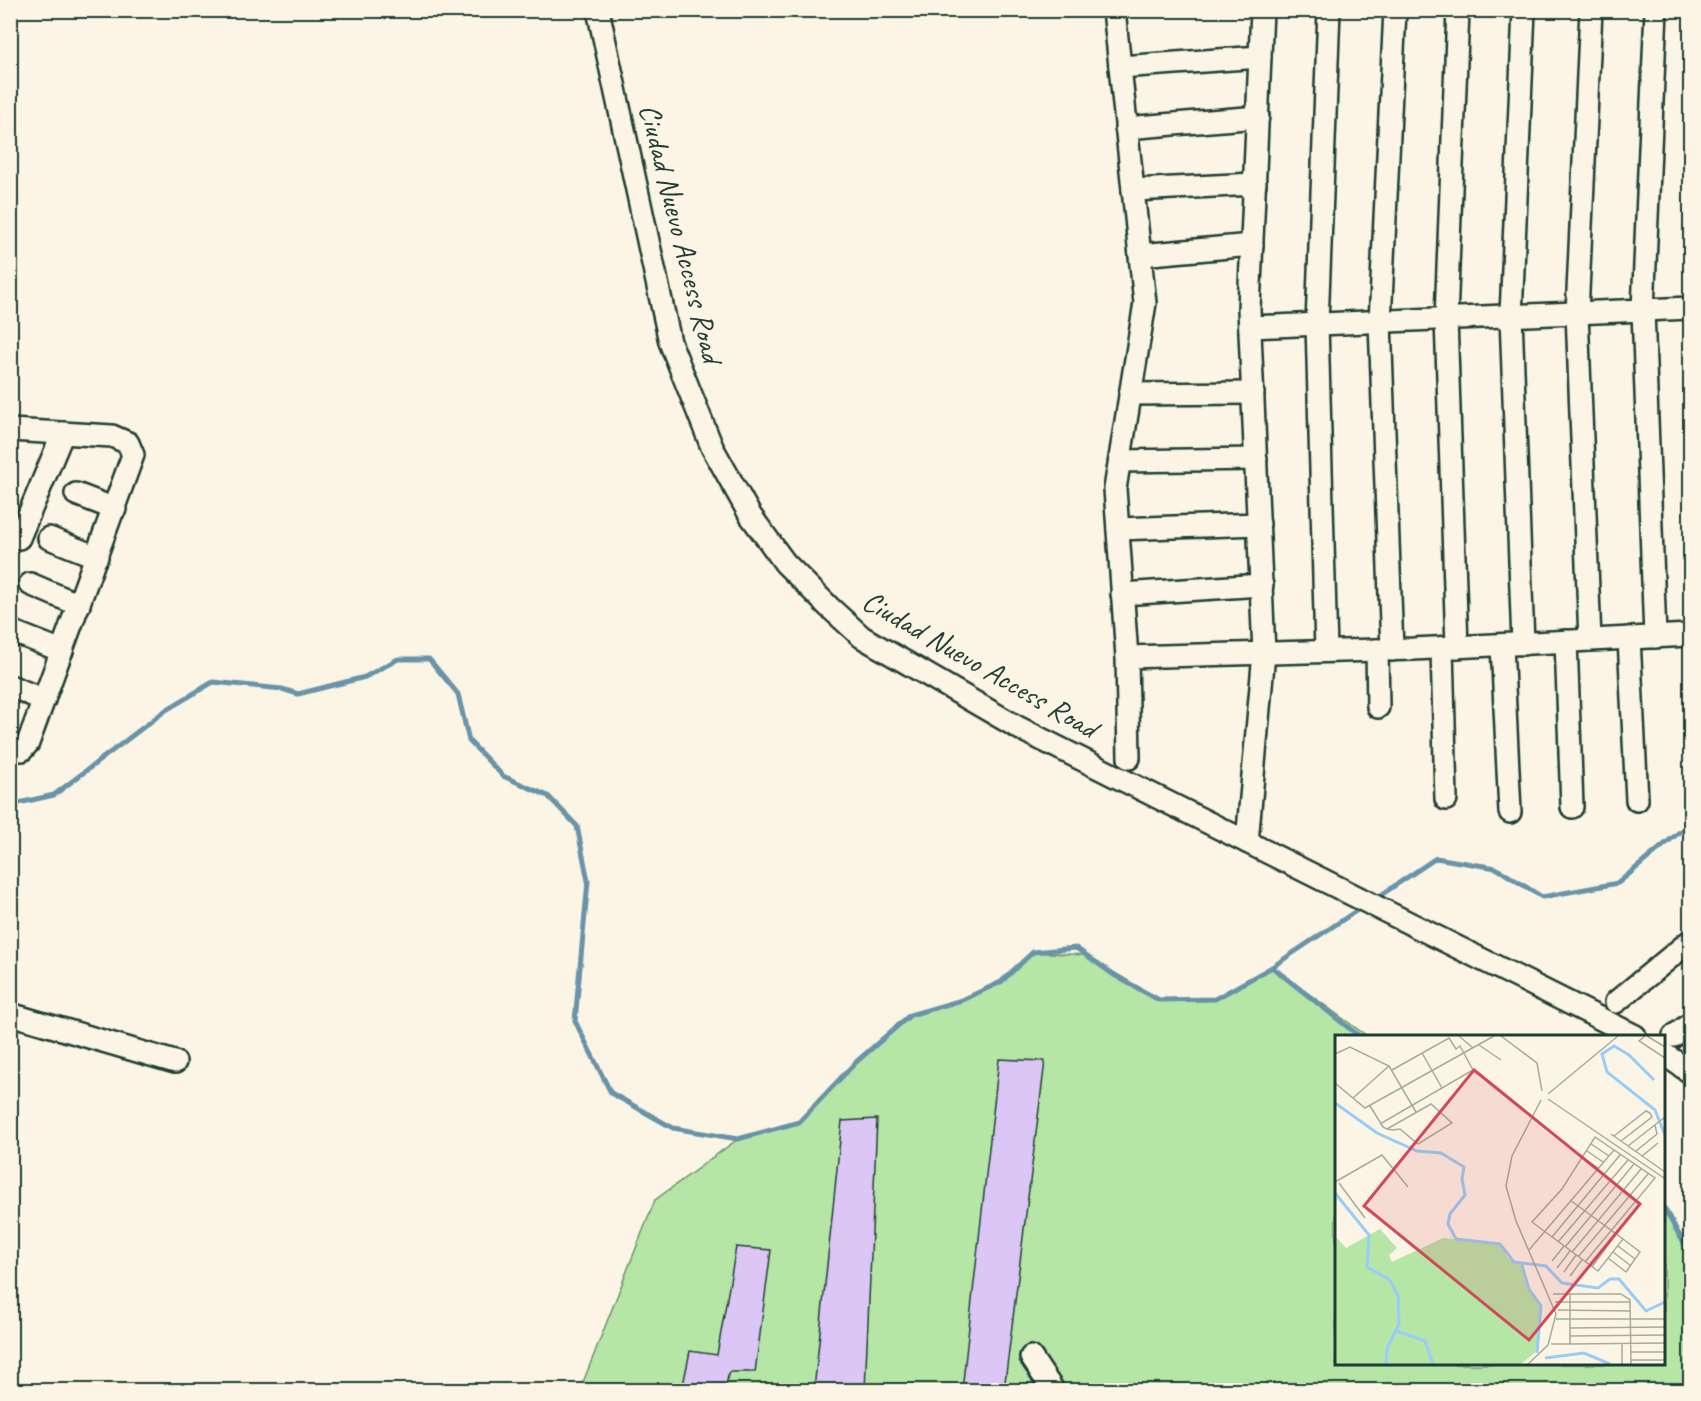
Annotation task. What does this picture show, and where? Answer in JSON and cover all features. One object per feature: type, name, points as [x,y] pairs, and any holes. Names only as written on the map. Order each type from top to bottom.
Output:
[{"type":"street","name":"Ciudad Nuevo Access Road","points":[[598,10],[670,342],[712,447],[750,515],[785,563],[862,637],[1019,728],[1633,1035]]},
{"type":"street","points":[[1114,10],[1145,303],[1115,489],[1127,657],[1130,758]]},
{"type":"street","points":[[1247,842],[1264,653],[1250,327],[1262,10]]},
{"type":"street","points":[[1326,651],[1317,324],[1329,10]]},
{"type":"street","points":[[1378,706],[1384,650],[1380,322],[1395,10]]},
{"type":"street","points":[[1446,799],[1450,647],[1446,319],[1458,10]]},
{"type":"street","points":[[1510,812],[1511,316],[1524,10]]},
{"type":"street","points":[[1590,640],[1577,313],[1591,10]]},
{"type":"street","points":[[1654,637],[1643,310],[1656,10]]},
{"type":"street","points":[[1120,67],[1260,57]]},
{"type":"street","points":[[1126,128],[1257,117]]},
{"type":"street","points":[[1133,190],[1255,184]]},
{"type":"street","points":[[1140,255],[1252,245]]},
{"type":"street","points":[[1250,327],[1690,308]]},
{"type":"street","points":[[1130,394],[1253,393]]},
{"type":"street","points":[[10,430],[117,438],[128,443],[132,449],[132,461],[27,746],[22,750],[10,749]]},
{"type":"street","points":[[19,538],[63,433]]},
{"type":"street","points":[[1120,461],[1256,459]]},
{"type":"street","points":[[76,494],[115,509]]},
{"type":"street","points":[[1118,529],[1259,524]]},
{"type":"street","points":[[49,538],[97,557]]},
{"type":"street","points":[[30,584],[79,605]]},
{"type":"street","points":[[1122,594],[1262,585]]},
{"type":"street","points":[[11,631],[62,651]]},
{"type":"street","points":[[1127,657],[1384,650],[1690,635]]},
{"type":"street","points":[[1629,638],[1637,800]]},
{"type":"street","points":[[1566,641],[1572,807]]},
{"type":"street","points":[[10,686],[44,700]]},
{"type":"street","points":[[1616,1002],[1690,941]]},
{"type":"street","points":[[10,1014],[175,1062]]},
{"type":"street","points":[[1676,1038],[1690,1072]]},
{"type":"street","points":[[1031,1357],[1053,1390]]},
{"type":"green space","points":[[1033,952],[1086,955],[1159,1000],[1215,999],[1272,967],[1366,1035],[1335,1035],[1335,1365],[1665,1365],[1665,1210],[1690,1253],[1690,1390],[580,1390],[655,1200],[738,1139],[799,1122],[854,1064],[914,1014],[964,999],[1001,982]]},
{"type":"building","points":[[999,1059],[1045,1061],[1004,1390],[962,1390]]},
{"type":"building","points":[[877,1119],[865,1390],[814,1390],[842,1121]]},
{"type":"building","points":[[736,1247],[771,1250],[755,1372],[729,1372],[725,1390],[682,1390],[690,1351],[717,1355]]},
{"type":"waterway","points":[[10,805],[54,795],[166,710],[213,682],[282,689],[298,694],[365,677],[398,659],[429,659],[458,694],[469,741],[503,776],[548,796],[577,826],[588,881],[575,1021],[611,1093],[673,1128],[738,1139],[799,1122],[855,1063],[910,1015],[962,1000],[1001,982],[1033,952],[1076,948],[1114,975],[1159,1000],[1215,999],[1272,967],[1362,907]]},
{"type":"waterway","points":[[1375,899],[1436,858],[1496,868],[1542,897],[1618,883],[1682,830],[1690,826]]},
{"type":"waterway","points":[[1272,967],[1358,1035]]},
{"type":"waterway","points":[[1665,1210],[1690,1254]]}]
